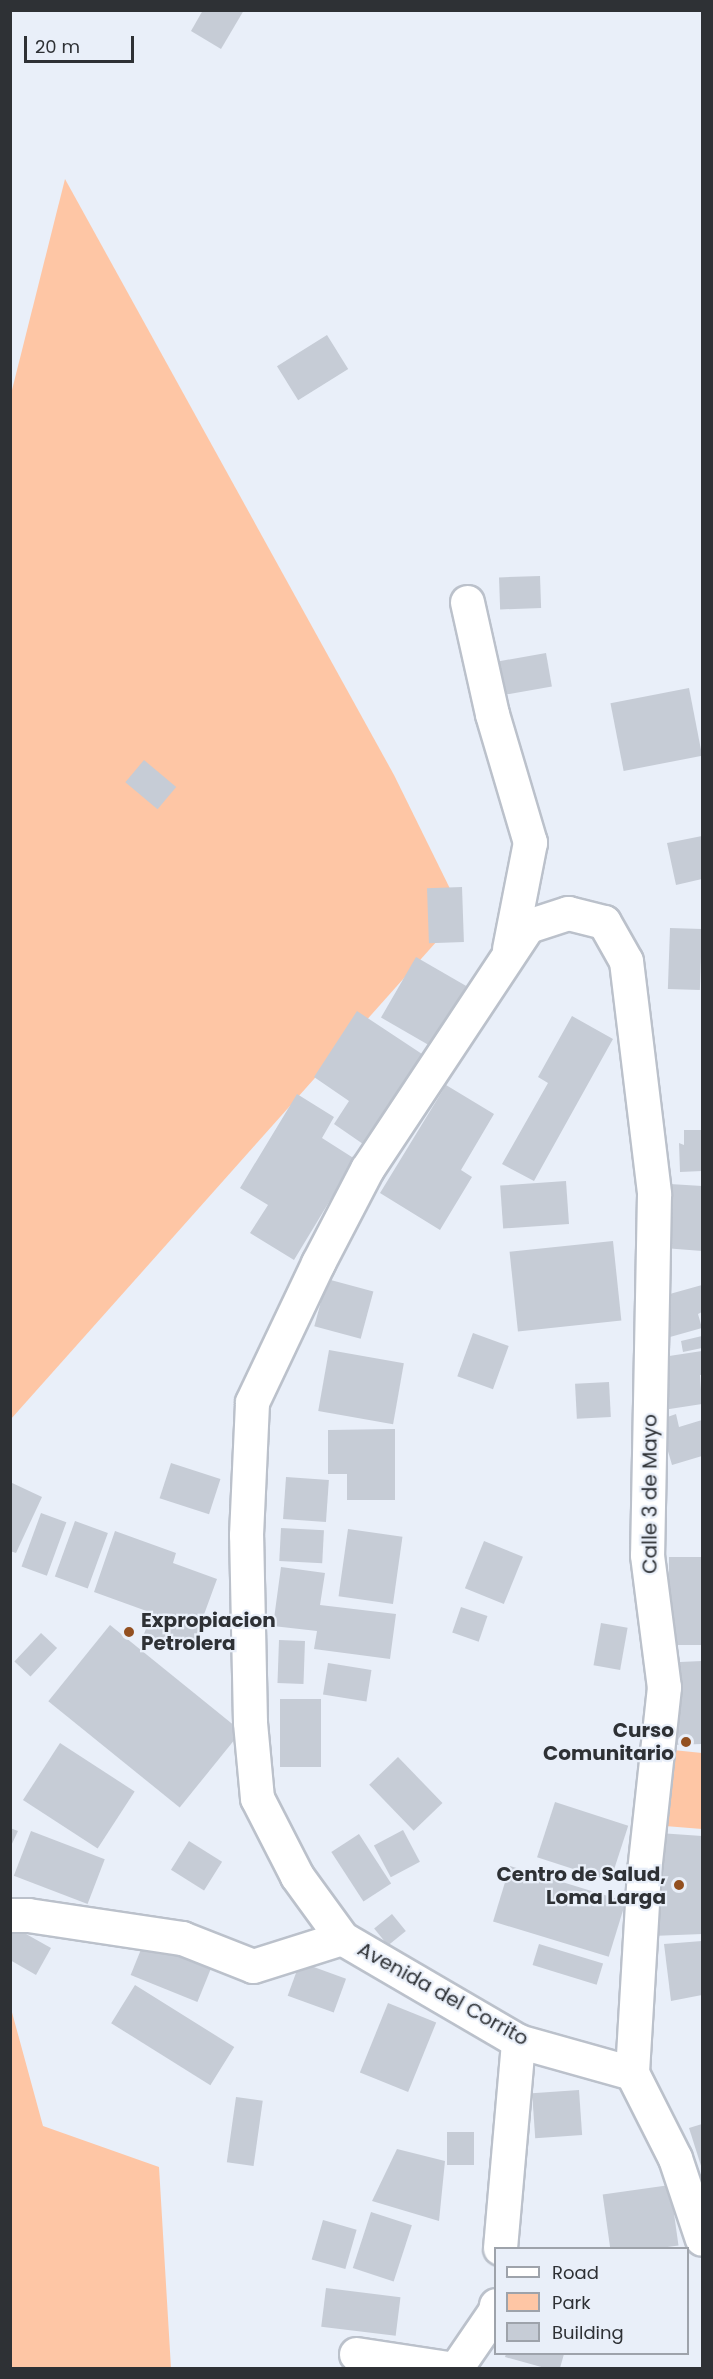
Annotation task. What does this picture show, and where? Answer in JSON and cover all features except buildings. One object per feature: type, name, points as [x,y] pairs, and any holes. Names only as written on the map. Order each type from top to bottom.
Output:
[{"type":"street","points":[[342,1938],[297,1876],[257,1798],[250,1722],[246,1535],[252,1402],[318,1263],[368,1169],[508,956],[530,842],[492,714],[467,602]]},
{"type":"street","name":"Calle 3 de Mayo","points":[[508,956],[528,926],[568,913],[604,922],[627,961],[654,1194],[647,1555],[664,1687],[644,1870],[632,2073]]},
{"type":"street","name":"Avenida del Corrito","points":[[10,1915],[28,1915],[182,1938],[253,1966],[342,1938],[518,2041],[632,2073]]},
{"type":"street","points":[[500,2247],[518,2041]]},
{"type":"street","points":[[632,2073],[675,2158],[702,2239]]},
{"type":"street","points":[[456,2368],[494,2312]]},
{"type":"street","points":[[356,2354],[448,2368]]},
{"type":"green space","points":[[65,179],[394,775],[462,913],[11,1419],[11,394]]},
{"type":"green space","points":[[673,1750],[702,1753],[702,1829],[665,1826]]},
{"type":"green space","points":[[10,2005],[43,2126],[159,2167],[171,2368],[11,2368]]},
{"type":"place","name":"Expropiacion Petrolera","points":[[129,1632]]},
{"type":"place","name":"Curso Comunitario","points":[[686,1742]]},
{"type":"place","name":"Centro de Salud, Loma Larga","points":[[679,1885]]}]
